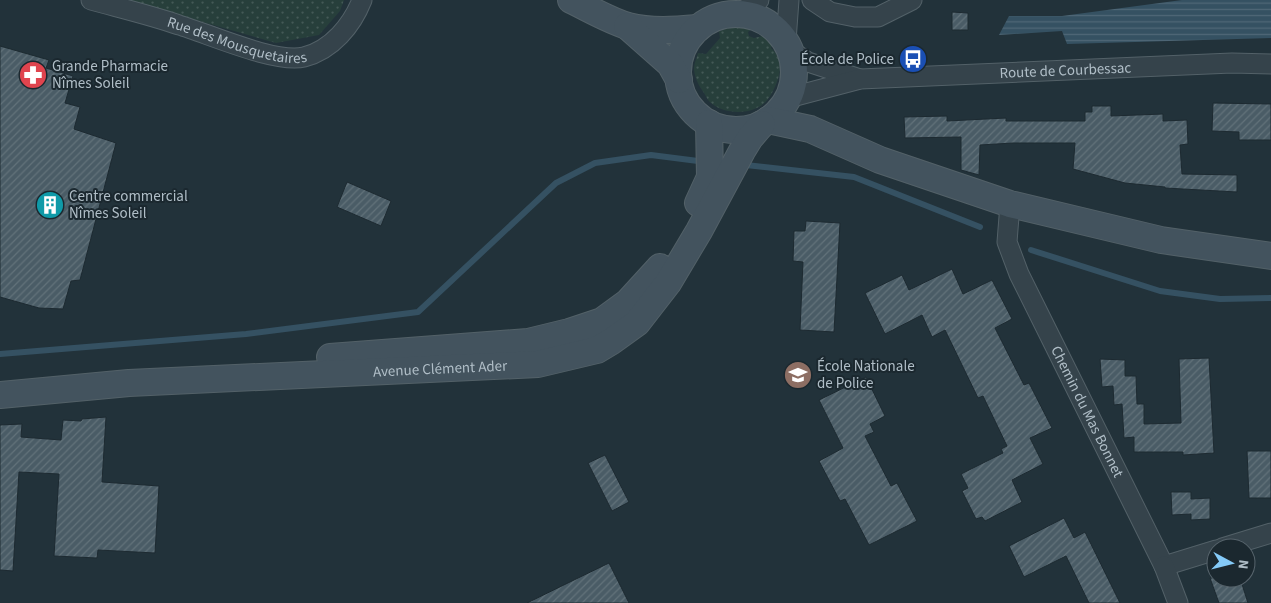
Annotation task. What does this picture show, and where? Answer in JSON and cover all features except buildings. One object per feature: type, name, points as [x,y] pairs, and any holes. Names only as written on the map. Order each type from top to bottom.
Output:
[{"type":"street","name":"Rue des Mousquetaires","points":[[91,0],[180,25],[248,49],[289,58],[303,58],[318,52],[332,43],[355,17],[362,0]]},
{"type":"street","points":[[571,0],[626,26],[646,30],[670,31],[698,28]]},
{"type":"street","points":[[736,14],[759,0]]},
{"type":"street","points":[[626,26],[670,64],[679,80],[684,98],[695,112],[709,123],[726,129],[744,130],[765,122],[776,114],[787,100],[793,83],[794,67],[788,46],[789,0]]},
{"type":"street","points":[[812,0],[830,12],[838,7],[855,17],[878,17],[912,0]]},
{"type":"street","points":[[679,80],[680,61],[686,43],[698,28],[710,20],[736,14],[755,17],[772,26],[788,46]]},
{"type":"street","name":"Route de Courbessac","points":[[788,46],[808,62],[860,79]]},
{"type":"street","name":"Route de Courbessac","points":[[787,100],[860,79],[1232,63],[1271,64]]},
{"type":"street","points":[[787,100],[810,130]]},
{"type":"street","points":[[765,122],[810,130],[880,160],[1010,204],[1161,240],[1271,256]]},
{"type":"street","name":"Avenue Clément Ader","points":[[0,395],[129,383],[538,364],[596,350],[637,323],[668,283],[699,231],[742,151],[750,138],[765,122]]},
{"type":"street","name":"Avenue Clément Ader","points":[[0,385],[528,342],[569,332],[602,321],[628,302],[644,287],[669,256],[691,218],[710,177],[709,123]]},
{"type":"street","name":"Chemin du Mas Bonnet","points":[[1010,204],[1007,242],[1019,274],[1164,566],[1178,603]]},
{"type":"street","points":[[1255,538],[1271,533]]},
{"type":"street","points":[[1164,566],[1206,553]]},
{"type":"green space","points":[[126,0],[344,0],[340,11],[319,35],[276,43]]},
{"type":"green space","points":[[734,27],[752,29],[748,32],[749,36],[754,38],[763,36],[772,45],[771,48],[778,58],[780,66],[777,82],[767,100],[756,108],[743,112],[722,109],[710,102],[699,84],[694,71],[694,64],[698,53],[706,54],[720,38],[719,31]]},
{"type":"water","points":[[1182,0],[1271,0],[1271,38],[1067,44],[1062,31],[999,35],[1009,16],[1062,16]]},
{"type":"waterway","points":[[0,354],[246,334],[418,312],[556,183],[595,163],[651,155],[698,161]]},
{"type":"waterway","points":[[746,165],[854,177],[980,227]]},
{"type":"waterway","points":[[1031,250],[1160,291],[1220,299],[1271,298]]},
{"type":"place","name":"École de Police","points":[[913,59]]},
{"type":"place","name":"Grande Pharmacie Nîmes Soleil","points":[[33,75]]},
{"type":"place","name":"Centre commercial Nîmes Soleil","points":[[50,205]]},
{"type":"place","name":"École Nationale de Police","points":[[798,375]]}]
